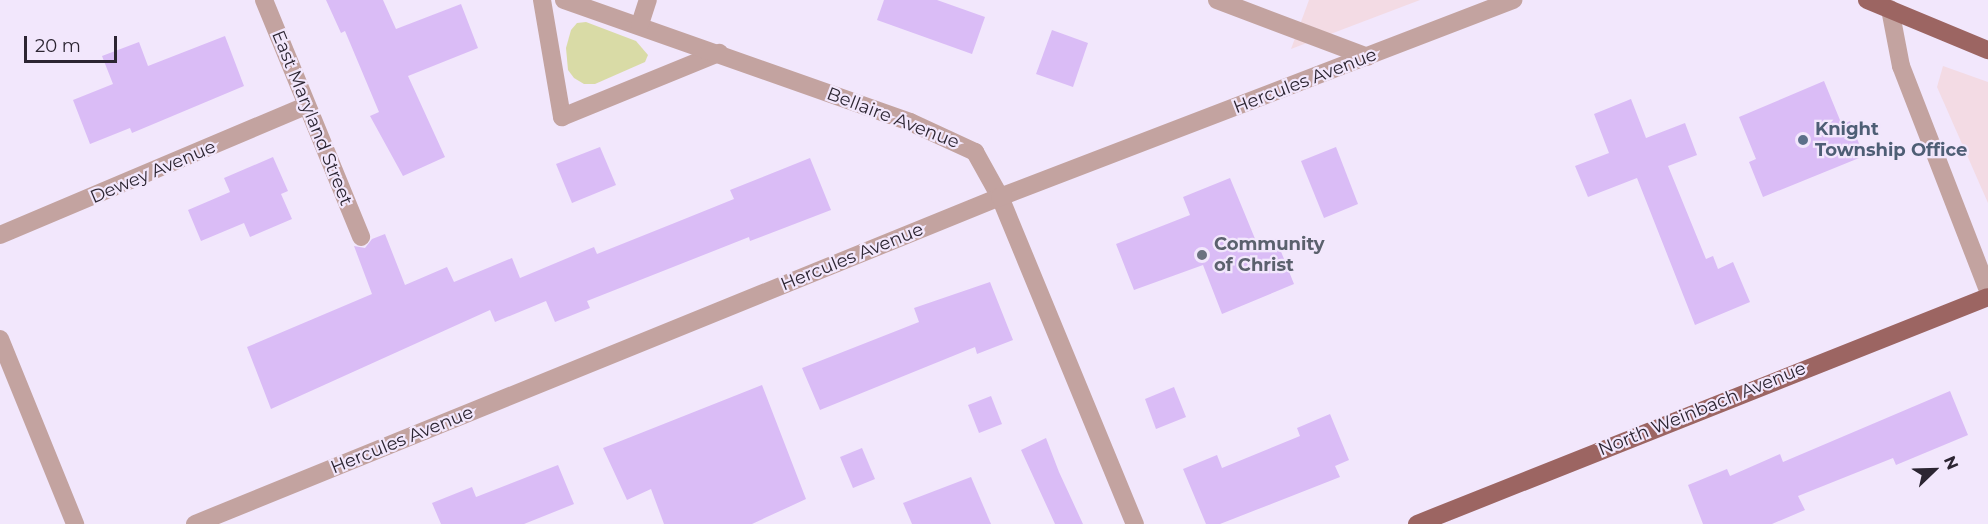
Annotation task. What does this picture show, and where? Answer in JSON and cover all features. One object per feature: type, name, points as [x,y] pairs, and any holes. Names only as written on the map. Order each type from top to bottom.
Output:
[{"type":"main road","points":[[1867,0],[1988,50]]},
{"type":"main road","name":"North Weinbach Avenue","points":[[1417,524],[1988,297]]},
{"type":"street","name":"East Maryland Street","points":[[264,0],[305,106],[361,237]]},
{"type":"street","points":[[542,0],[562,117],[719,53]]},
{"type":"street","name":"Bellaire Avenue","points":[[564,0],[640,24],[964,146],[984,163],[1135,524]]},
{"type":"street","points":[[640,24],[648,0]]},
{"type":"street","points":[[1217,0],[1368,57]]},
{"type":"street","name":"Hercules Avenue","points":[[195,524],[1000,197],[1513,0]]},
{"type":"street","points":[[1890,9],[1901,66],[1988,290]]},
{"type":"street","name":"Dewey Avenue","points":[[0,235],[305,106]]},
{"type":"street","points":[[0,339],[75,524]]},
{"type":"shaded area","points":[[1309,0],[1420,0],[1291,49]]},
{"type":"shaded area","points":[[1943,66],[1988,82],[1988,203],[1937,87]]},
{"type":"green space","points":[[586,22],[636,41],[648,55],[645,62],[595,84],[584,84],[574,78],[568,70],[566,48],[571,30],[577,23]]},
{"type":"building","points":[[326,0],[383,0],[396,29],[461,4],[478,48],[408,76],[445,157],[403,176],[370,116],[379,112],[345,31],[341,33]]},
{"type":"building","points":[[884,0],[937,0],[985,17],[972,54],[877,20]]},
{"type":"building","points":[[1052,30],[1088,43],[1073,87],[1036,74]]},
{"type":"building","points":[[225,36],[244,86],[132,133],[130,128],[90,144],[73,100],[113,84],[102,56],[139,42],[148,66]]},
{"type":"building","name":"Knight Township Office","points":[[1824,81],[1842,125],[1850,121],[1864,156],[1763,197],[1749,162],[1756,159],[1739,117]]},
{"type":"building","points":[[1631,99],[1646,138],[1685,123],[1697,155],[1668,166],[1706,259],[1713,256],[1718,269],[1733,262],[1750,302],[1695,325],[1637,178],[1588,197],[1575,166],[1609,153],[1594,114]]},
{"type":"building","points":[[600,147],[616,185],[572,203],[556,164]]},
{"type":"building","points":[[1336,147],[1358,204],[1324,218],[1301,161]]},
{"type":"building","points":[[273,157],[288,191],[281,194],[292,219],[250,237],[244,223],[201,241],[188,210],[230,192],[224,178]]},
{"type":"building","points":[[810,158],[831,210],[750,241],[749,237],[587,301],[590,308],[555,322],[546,301],[495,322],[490,310],[271,409],[247,347],[372,294],[354,246],[365,248],[372,239],[385,234],[405,285],[447,267],[454,282],[512,258],[520,278],[594,247],[597,254],[734,199],[730,190]]},
{"type":"building","name":"Community of Christ","points":[[1230,178],[1258,246],[1276,239],[1294,284],[1222,314],[1203,265],[1134,290],[1116,244],[1190,215],[1183,197]]},
{"type":"building","points":[[990,282],[1013,340],[977,354],[975,347],[820,410],[802,368],[919,322],[914,308]]},
{"type":"building","points":[[762,385],[806,499],[752,524],[664,524],[651,489],[627,500],[603,448]]},
{"type":"building","points":[[1174,387],[1186,417],[1156,429],[1145,399]]},
{"type":"building","points":[[1950,391],[1968,435],[1896,465],[1893,458],[1798,496],[1805,510],[1772,524],[1703,524],[1688,485],[1727,469],[1730,476],[1780,454],[1783,462]]},
{"type":"building","points":[[991,396],[1002,424],[979,433],[968,405]]},
{"type":"building","points":[[1330,414],[1349,460],[1335,466],[1340,477],[1220,524],[1206,524],[1183,469],[1217,455],[1222,468],[1300,436],[1297,428]]},
{"type":"building","points":[[1046,438],[1083,524],[1055,524],[1021,450]]},
{"type":"building","points":[[862,448],[875,479],[853,488],[840,457]]},
{"type":"building","points":[[558,465],[574,504],[524,524],[441,524],[432,503],[472,487],[476,497]]},
{"type":"building","points":[[971,477],[991,524],[912,524],[903,503]]},
{"type":"place","name":"Knight Township Office","points":[[1803,140]]},
{"type":"place","name":"Community of Christ","points":[[1202,255]]}]
